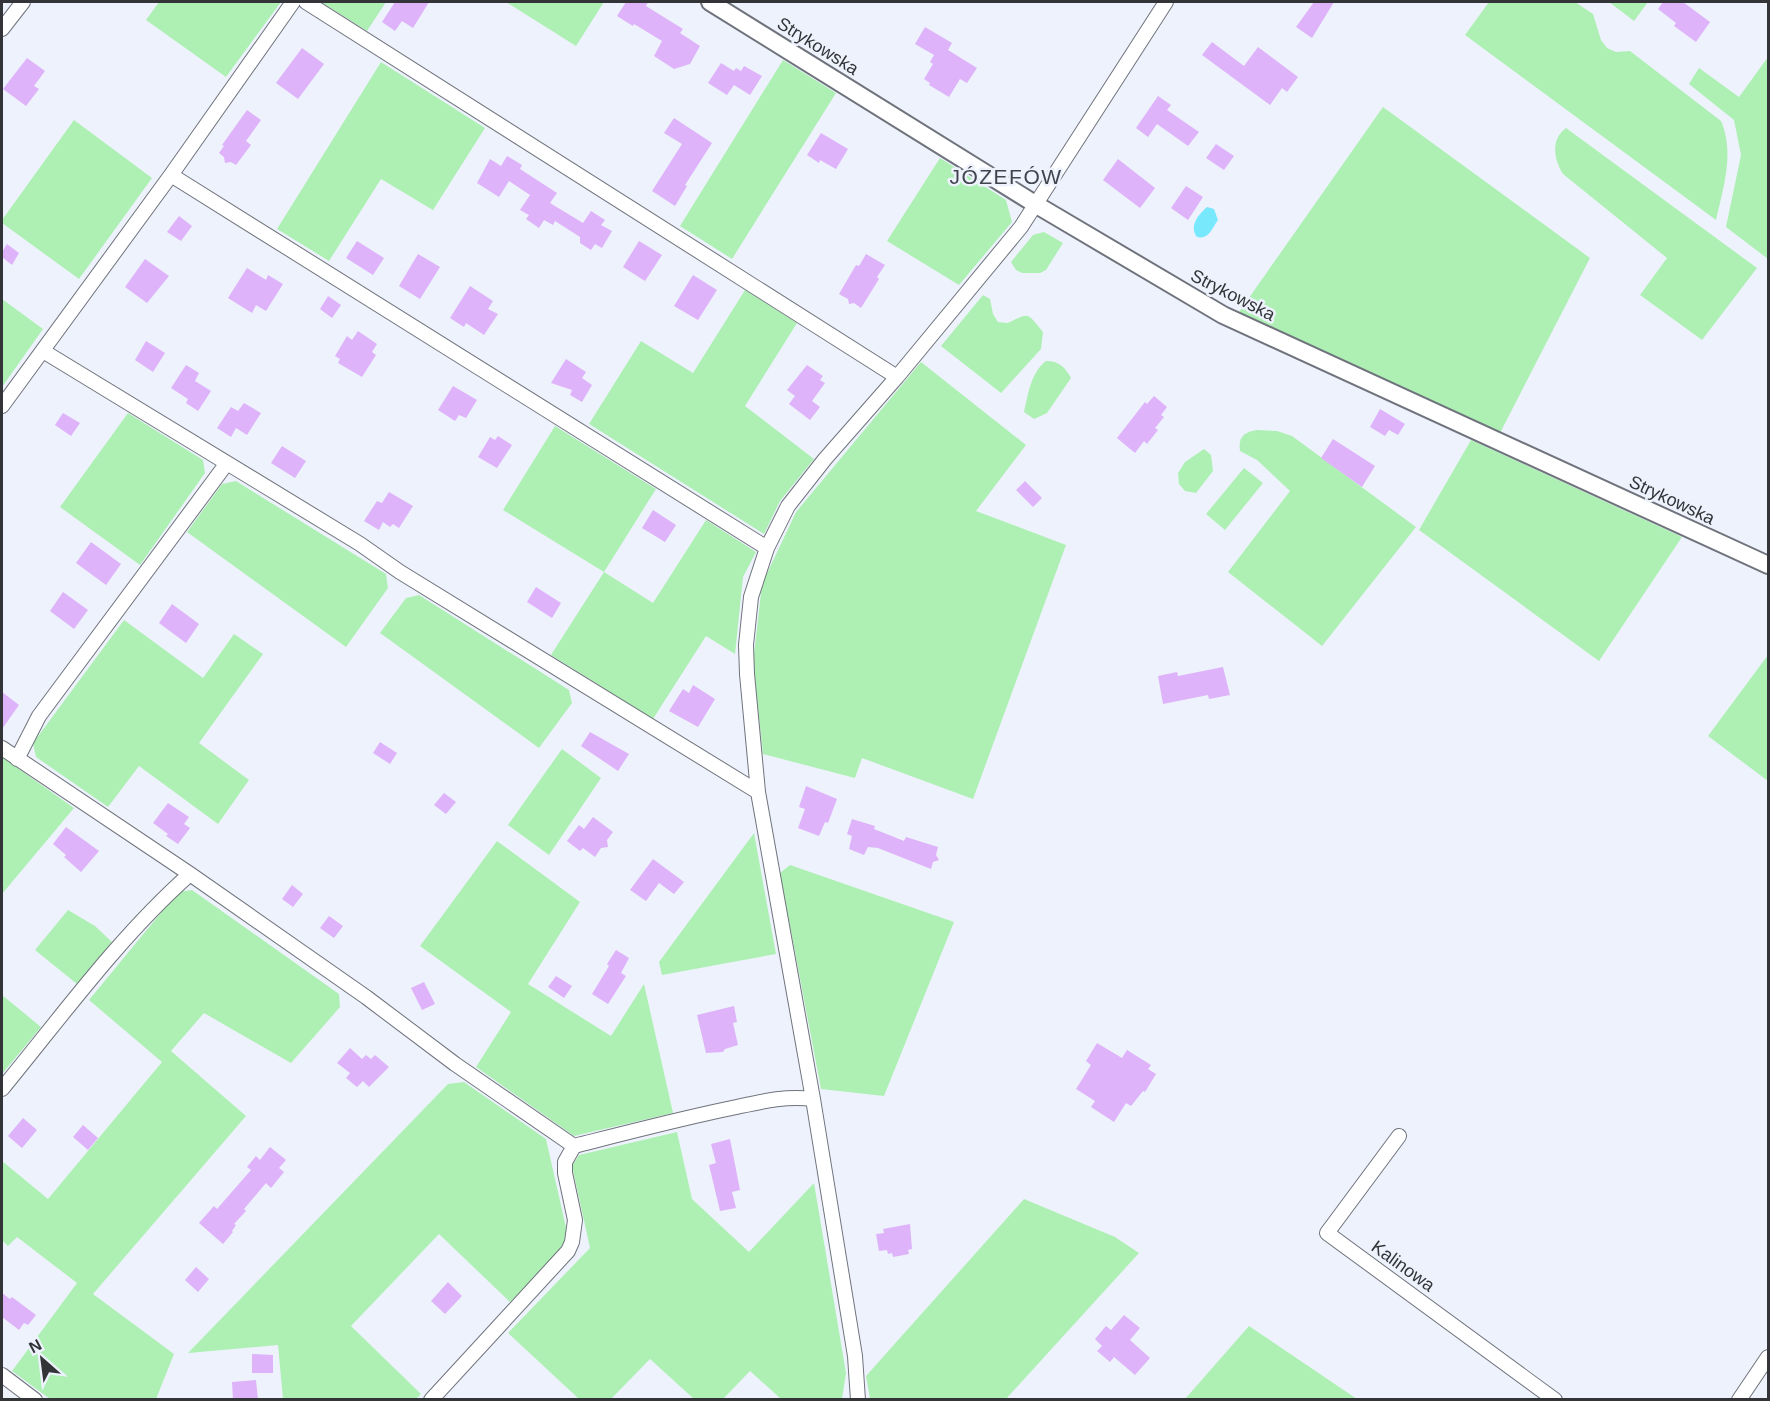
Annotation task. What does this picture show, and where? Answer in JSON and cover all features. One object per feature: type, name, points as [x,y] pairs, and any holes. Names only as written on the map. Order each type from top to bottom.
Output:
[{"type":"street","points":[[2,29],[23,2]]},
{"type":"street","points":[[2,406],[171,175],[293,2]]},
{"type":"street","points":[[306,2],[897,377]]},
{"type":"street","name":"Strykowska","points":[[710,2],[1035,204],[1223,315],[1768,565]]},
{"type":"street","points":[[858,1400],[855,1356],[813,1099],[758,792],[749,709],[746,645],[751,597],[767,548],[788,506],[1021,227],[1166,2]]},
{"type":"street","points":[[171,175],[767,548]]},
{"type":"street","points":[[43,351],[758,792]]},
{"type":"street","points":[[17,759],[39,716],[227,463]]},
{"type":"street","points":[[2,748],[190,874],[455,1064],[574,1146]]},
{"type":"street","points":[[2,1089],[135,929],[158,903],[190,874]]},
{"type":"street","points":[[430,1400],[568,1251],[572,1242],[575,1220],[565,1173],[565,1162],[574,1146],[682,1119],[777,1099],[795,1096],[813,1099]]},
{"type":"street","name":"Kalinowa","points":[[1399,1136],[1327,1233],[1556,1400]]},
{"type":"street","points":[[1739,1400],[1768,1357]]},
{"type":"street","points":[[2,1375],[35,1400]]},
{"type":"green space","points":[[159,2],[281,2],[226,77],[146,20]]},
{"type":"green space","points":[[321,2],[386,2],[367,31]]},
{"type":"green space","points":[[506,2],[604,2],[576,46]]},
{"type":"green space","points":[[1489,2],[1575,2],[1593,14],[1601,40],[1607,48],[1616,52],[1630,51],[1721,121],[1727,145],[1727,158],[1716,220],[1465,35]]},
{"type":"green space","points":[[1609,2],[1648,2],[1634,21]]},
{"type":"green space","points":[[1768,57],[1768,259],[1726,227],[1741,155],[1734,120],[1689,84],[1699,68],[1739,97]]},
{"type":"green space","points":[[783,60],[836,93],[732,259],[680,226]]},
{"type":"green space","points":[[381,62],[485,128],[433,210],[381,179],[329,261],[277,229]]},
{"type":"green space","points":[[1383,107],[1590,258],[1500,433],[1239,312]]},
{"type":"green space","points":[[74,120],[152,178],[79,279],[2,223]]},
{"type":"green space","points":[[1566,128],[1757,268],[1702,340],[1640,295],[1667,258],[1563,174],[1557,162],[1555,150],[1558,138]]},
{"type":"green space","points":[[940,158],[1006,200],[1012,222],[959,285],[887,241]]},
{"type":"green space","points":[[1044,232],[1063,243],[1046,270],[1040,273],[1022,273],[1016,270],[1011,262],[1033,235]]},
{"type":"green space","points":[[745,290],[797,323],[745,406],[814,459],[780,501],[764,534],[589,424],[641,341],[693,373]]},
{"type":"green space","points":[[983,295],[990,299],[993,314],[998,322],[1008,323],[1028,316],[1043,332],[1041,349],[1001,393],[941,346]]},
{"type":"green space","points":[[2,299],[43,329],[2,387]]},
{"type":"green space","points":[[1046,361],[1061,365],[1071,378],[1047,413],[1034,419],[1024,412],[1034,377]]},
{"type":"green space","points":[[921,362],[1026,445],[976,511],[1066,545],[973,799],[862,758],[855,778],[763,754],[753,663],[762,584],[796,512]]},
{"type":"green space","points":[[128,413],[203,460],[205,473],[140,565],[60,507]]},
{"type":"green space","points":[[555,426],[656,489],[604,572],[503,510]]},
{"type":"green space","points":[[1257,430],[1277,431],[1292,436],[1416,527],[1322,646],[1228,572],[1290,491],[1257,460],[1240,451],[1243,436]]},
{"type":"green space","points":[[1471,440],[1682,537],[1599,661],[1419,530]]},
{"type":"green space","points":[[1204,449],[1211,455],[1213,471],[1196,493],[1185,491],[1179,484],[1178,473],[1185,462]]},
{"type":"green space","points":[[1244,468],[1263,483],[1225,530],[1206,514]]},
{"type":"green space","points":[[236,481],[386,574],[388,588],[346,647],[187,532],[222,484]]},
{"type":"green space","points":[[706,520],[756,552],[743,577],[735,654],[706,636],[653,719],[551,655],[604,572],[653,603]]},
{"type":"green space","points":[[419,595],[569,690],[572,703],[539,748],[380,633],[406,598]]},
{"type":"green space","points":[[124,620],[203,678],[234,634],[263,654],[199,743],[249,780],[218,824],[139,766],[108,807],[36,757],[33,743]]},
{"type":"green space","points":[[1768,655],[1768,781],[1708,736]]},
{"type":"green space","points":[[562,749],[601,778],[549,855],[508,825]]},
{"type":"green space","points":[[2,757],[74,808],[2,894]]},
{"type":"green space","points":[[754,833],[776,954],[662,975],[659,962]]},
{"type":"green space","points":[[497,841],[580,902],[528,984],[611,1036],[644,984],[673,1113],[574,1136],[476,1067],[511,1012],[420,946]]},
{"type":"green space","points":[[790,865],[954,922],[884,1096],[821,1089],[780,873]]},
{"type":"green space","points":[[192,890],[339,994],[340,1007],[291,1063],[204,1013],[171,1051],[246,1116],[93,1294],[174,1354],[156,1399],[50,1399],[12,1371],[77,1283],[17,1237],[8,1246],[2,1240],[2,1161],[48,1199],[162,1062],[89,1000],[178,892]]},
{"type":"green space","points":[[68,910],[95,926],[112,942],[77,984],[35,950]]},
{"type":"green space","points":[[2,995],[41,1027],[2,1074]]},
{"type":"green space","points":[[464,1082],[546,1139],[569,1241],[510,1302],[439,1234],[351,1326],[421,1394],[416,1399],[283,1399],[278,1345],[188,1353],[448,1084]]},
{"type":"green space","points":[[677,1132],[692,1199],[749,1252],[814,1183],[846,1373],[842,1399],[781,1399],[750,1371],[723,1399],[694,1399],[650,1359],[611,1399],[579,1399],[508,1333],[590,1248],[572,1166],[579,1155]]},
{"type":"green space","points":[[1024,1199],[1115,1237],[1139,1253],[1006,1399],[870,1399],[866,1376]]},
{"type":"green space","points":[[1249,1326],[1357,1399],[1185,1399]]},
{"type":"water","points":[[1207,207],[1214,209],[1218,220],[1207,235],[1197,237],[1194,225]]},
{"type":"building","points":[[395,2],[429,2],[413,28],[402,21],[395,31],[382,22]]},
{"type":"building","points":[[626,2],[648,2],[646,6],[683,29],[680,33],[700,46],[690,64],[674,69],[654,56],[662,41],[617,16]]},
{"type":"building","points":[[1314,2],[1334,2],[1312,38],[1296,27]]},
{"type":"building","points":[[1663,2],[1683,2],[1710,22],[1696,42],[1674,26],[1676,23],[1658,9]]},
{"type":"building","points":[[925,27],[952,43],[948,50],[977,68],[967,83],[960,79],[949,97],[929,85],[930,83],[924,79],[933,64],[930,62],[934,55],[915,44]]},
{"type":"building","points":[[1212,42],[1244,66],[1258,47],[1298,77],[1287,92],[1282,88],[1270,105],[1202,55]]},
{"type":"building","points":[[302,48],[324,64],[298,99],[276,83]]},
{"type":"building","points":[[27,58],[45,71],[34,86],[39,89],[26,106],[3,89]]},
{"type":"building","points":[[721,63],[734,71],[736,68],[741,71],[744,66],[762,76],[750,95],[734,85],[727,95],[708,83]]},
{"type":"building","points":[[1158,96],[1171,105],[1167,110],[1199,132],[1188,146],[1157,124],[1148,137],[1136,128]]},
{"type":"building","points":[[247,110],[261,120],[246,141],[251,145],[236,165],[231,162],[225,163],[224,157],[219,153],[224,146],[222,145]]},
{"type":"building","points":[[674,118],[712,143],[685,185],[687,186],[675,206],[652,191],[682,144],[664,133]]},
{"type":"building","points":[[821,133],[848,149],[836,169],[820,160],[819,163],[807,155]]},
{"type":"building","points":[[1216,144],[1234,156],[1224,170],[1206,158]]},
{"type":"building","points":[[507,156],[522,165],[520,169],[557,193],[550,203],[583,223],[591,211],[605,220],[601,225],[612,231],[602,248],[595,244],[591,250],[580,243],[580,237],[555,221],[553,225],[544,220],[539,228],[526,219],[529,215],[520,210],[530,195],[509,181],[499,197],[477,183],[490,159],[501,166]]},
{"type":"building","points":[[1118,159],[1155,188],[1140,208],[1103,180]]},
{"type":"building","points":[[1186,186],[1203,197],[1188,220],[1171,208]]},
{"type":"building","points":[[179,216],[192,226],[181,241],[167,232]]},
{"type":"building","points":[[357,241],[384,258],[373,275],[346,258]]},
{"type":"building","points":[[639,241],[662,255],[645,281],[623,267]]},
{"type":"building","points":[[7,244],[19,253],[12,265],[2,257]]},
{"type":"building","points":[[418,254],[440,267],[420,299],[399,286]]},
{"type":"building","points":[[866,254],[885,265],[861,308],[854,303],[849,304],[848,299],[839,294],[856,265],[859,266]]},
{"type":"building","points":[[145,259],[169,276],[147,303],[125,287]]},
{"type":"building","points":[[247,268],[266,280],[268,275],[283,284],[266,311],[256,305],[252,313],[228,298]]},
{"type":"building","points":[[693,275],[717,290],[698,320],[674,306]]},
{"type":"building","points":[[470,286],[493,301],[488,309],[498,314],[484,335],[466,323],[464,327],[450,318]]},
{"type":"building","points":[[328,296],[341,305],[332,318],[320,309]]},
{"type":"building","points":[[358,331],[377,344],[372,352],[376,355],[362,377],[338,363],[340,359],[335,356],[347,336],[352,340]]},
{"type":"building","points":[[146,341],[165,353],[153,372],[135,360]]},
{"type":"building","points":[[566,359],[586,372],[582,378],[592,385],[582,402],[570,395],[572,390],[551,383]]},
{"type":"building","points":[[186,365],[199,373],[195,381],[211,391],[198,411],[186,403],[188,399],[171,388]]},
{"type":"building","points":[[807,365],[823,376],[820,380],[825,383],[812,401],[820,407],[810,420],[789,404],[795,396],[787,390]]},
{"type":"building","points":[[453,386],[477,400],[466,418],[459,415],[455,421],[438,410]]},
{"type":"building","points":[[1154,396],[1167,407],[1161,415],[1164,417],[1155,428],[1158,430],[1147,444],[1144,441],[1135,453],[1117,438],[1145,402],[1147,404]]},
{"type":"building","points":[[244,403],[261,413],[247,435],[236,428],[231,437],[217,428],[231,407],[238,411]]},
{"type":"building","points":[[1380,409],[1405,424],[1398,435],[1389,430],[1385,436],[1370,427]]},
{"type":"building","points":[[63,413],[80,423],[71,436],[55,425]]},
{"type":"building","points":[[498,436],[512,445],[497,468],[478,457],[490,437],[495,440]]},
{"type":"building","points":[[1333,439],[1375,466],[1362,487],[1321,458]]},
{"type":"building","points":[[282,446],[306,461],[295,478],[271,463]]},
{"type":"building","points":[[1025,481],[1042,498],[1033,507],[1016,490]]},
{"type":"building","points":[[389,492],[413,506],[399,528],[393,524],[390,527],[383,522],[379,530],[364,521],[377,501],[382,503]]},
{"type":"building","points":[[653,510],[676,525],[665,542],[642,528]]},
{"type":"building","points":[[91,542],[121,564],[106,585],[76,563]]},
{"type":"building","points":[[536,587],[561,603],[552,618],[527,602]]},
{"type":"building","points":[[63,592],[88,610],[74,629],[50,611]]},
{"type":"building","points":[[172,604],[199,624],[186,643],[159,623]]},
{"type":"building","points":[[1223,667],[1230,695],[1209,699],[1208,695],[1163,704],[1158,676],[1177,672],[1178,676]]},
{"type":"building","points":[[693,685],[715,699],[698,727],[669,711],[683,689],[689,693]]},
{"type":"building","points":[[2,692],[19,705],[2,729]]},
{"type":"building","points":[[590,732],[629,754],[618,771],[581,746]]},
{"type":"building","points":[[380,742],[397,753],[390,764],[373,753]]},
{"type":"building","points":[[806,786],[837,799],[828,823],[825,822],[819,836],[798,828],[805,809],[799,807]]},
{"type":"building","points":[[444,793],[456,802],[446,814],[434,805]]},
{"type":"building","points":[[168,803],[189,817],[184,824],[190,828],[178,844],[153,823]]},
{"type":"building","points":[[593,817],[613,832],[607,840],[608,847],[601,848],[595,857],[583,848],[580,851],[567,841],[579,825],[584,829]]},
{"type":"building","points":[[852,819],[875,826],[874,829],[904,841],[906,837],[938,847],[936,855],[939,860],[933,862],[931,869],[878,848],[868,847],[864,855],[849,849],[852,836],[847,834]]},
{"type":"building","points":[[66,827],[99,851],[81,872],[53,844]]},
{"type":"building","points":[[653,859],[684,882],[674,894],[659,883],[646,901],[630,890]]},
{"type":"building","points":[[292,885],[303,894],[293,907],[282,899]]},
{"type":"building","points":[[329,916],[343,926],[334,938],[320,928]]},
{"type":"building","points":[[616,950],[629,958],[621,973],[626,976],[608,1004],[592,994]]},
{"type":"building","points":[[556,976],[572,986],[564,998],[548,987]]},
{"type":"building","points":[[424,982],[435,1004],[422,1010],[411,988]]},
{"type":"building","points":[[734,1006],[737,1022],[733,1023],[738,1045],[725,1049],[723,1052],[706,1053],[697,1015]]},
{"type":"building","points":[[1097,1043],[1122,1058],[1127,1050],[1151,1065],[1148,1069],[1156,1074],[1145,1092],[1143,1091],[1131,1106],[1126,1103],[1114,1122],[1091,1107],[1095,1101],[1076,1089],[1091,1065],[1086,1061]]},
{"type":"building","points":[[350,1048],[362,1059],[366,1055],[371,1059],[375,1055],[389,1067],[369,1087],[363,1081],[357,1087],[346,1078],[350,1073],[337,1063]]},
{"type":"building","points":[[23,1118],[37,1130],[22,1148],[8,1136]]},
{"type":"building","points":[[83,1125],[98,1138],[88,1150],[73,1137]]},
{"type":"building","points":[[730,1139],[740,1190],[732,1192],[736,1208],[720,1211],[709,1165],[716,1163],[711,1144]]},
{"type":"building","points":[[270,1147],[286,1160],[279,1168],[284,1172],[271,1188],[266,1183],[244,1209],[246,1211],[234,1224],[236,1225],[233,1232],[223,1244],[199,1223],[214,1206],[217,1209],[251,1170],[247,1167],[256,1156],[260,1160]]},
{"type":"building","points":[[910,1224],[912,1249],[908,1250],[909,1254],[893,1257],[892,1253],[888,1254],[887,1250],[879,1251],[876,1234],[884,1233],[883,1229]]},
{"type":"building","points":[[196,1267],[209,1279],[198,1292],[185,1280]]},
{"type":"building","points":[[448,1282],[462,1296],[445,1314],[431,1301]]},
{"type":"building","points":[[2,1293],[10,1299],[12,1297],[36,1315],[28,1325],[24,1323],[19,1330],[2,1317]]},
{"type":"building","points":[[1124,1315],[1140,1328],[1130,1340],[1150,1358],[1135,1375],[1114,1357],[1110,1362],[1097,1351],[1102,1346],[1095,1339],[1106,1326],[1111,1330]]},
{"type":"building","points":[[252,1354],[273,1355],[273,1373],[252,1373]]},
{"type":"building","points":[[256,1380],[258,1400],[233,1400],[232,1382]]},
{"type":"district","name":"JÓZEFÓW","points":[[1006,176]]}]
